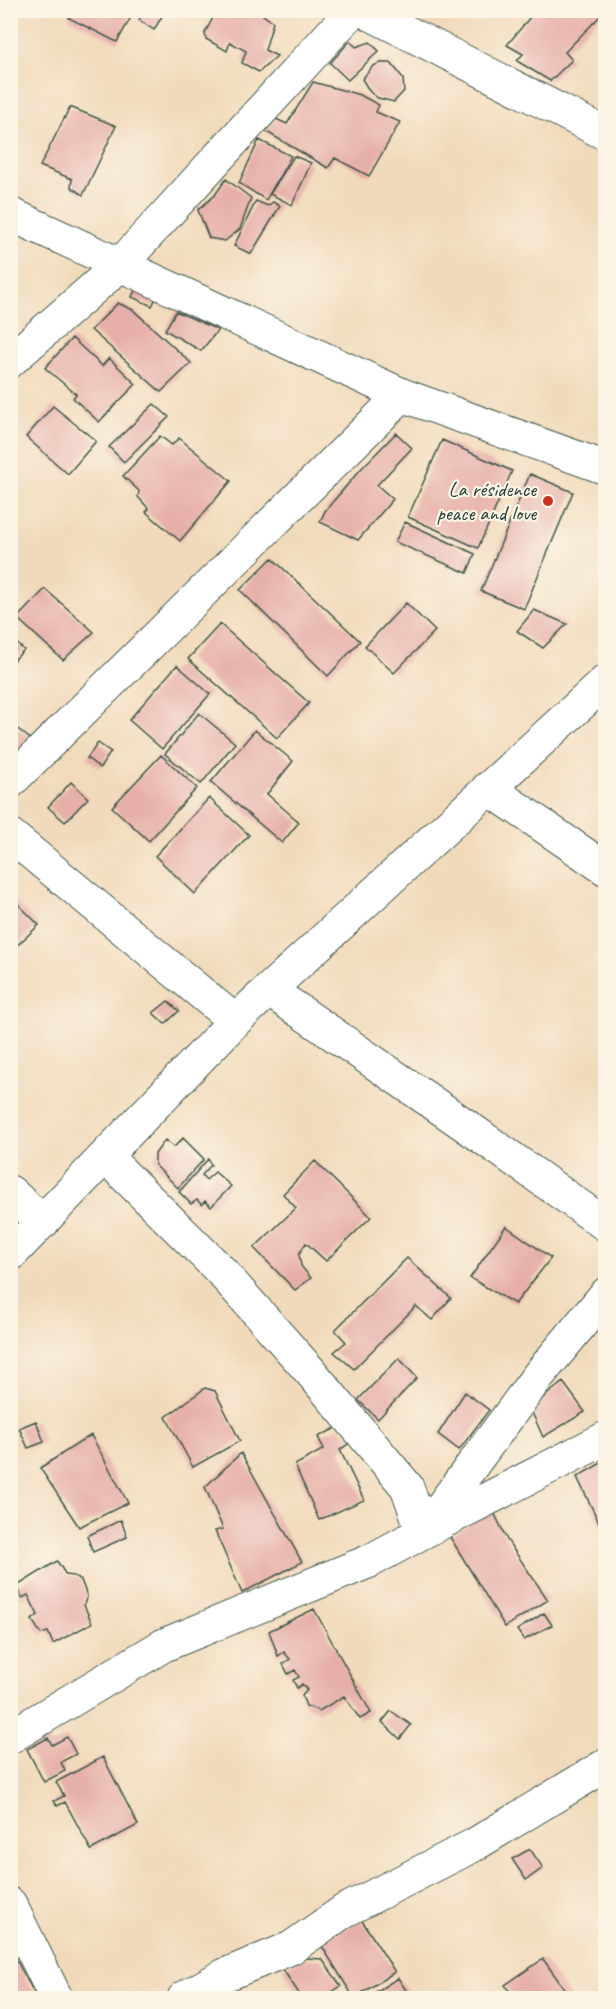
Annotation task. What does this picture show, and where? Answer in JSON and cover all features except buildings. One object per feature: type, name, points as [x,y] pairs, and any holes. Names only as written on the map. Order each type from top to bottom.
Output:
[{"type":"street","points":[[10,361],[120,265],[353,10]]},
{"type":"street","points":[[363,10],[606,134]]},
{"type":"street","points":[[10,214],[402,395],[606,468]]},
{"type":"street","points":[[10,782],[402,395]]},
{"type":"street","points":[[10,1255],[235,1021],[606,681]]},
{"type":"street","points":[[488,788],[606,869]]},
{"type":"street","points":[[10,835],[235,1021]]},
{"type":"street","points":[[269,990],[606,1225]]},
{"type":"street","points":[[105,1156],[219,1269],[310,1371],[407,1487],[423,1532]]},
{"type":"street","points":[[10,1192],[42,1222]]},
{"type":"street","points":[[423,1532],[538,1376],[606,1294]]},
{"type":"street","points":[[10,1737],[164,1645],[370,1561],[606,1438]]},
{"type":"street","points":[[184,1998],[225,1975],[291,1948],[344,1911],[474,1845],[606,1765]]},
{"type":"street","points":[[10,1904],[56,1998]]},
{"type":"place","name":"La résidence peace and love","points":[[548,501]]}]
